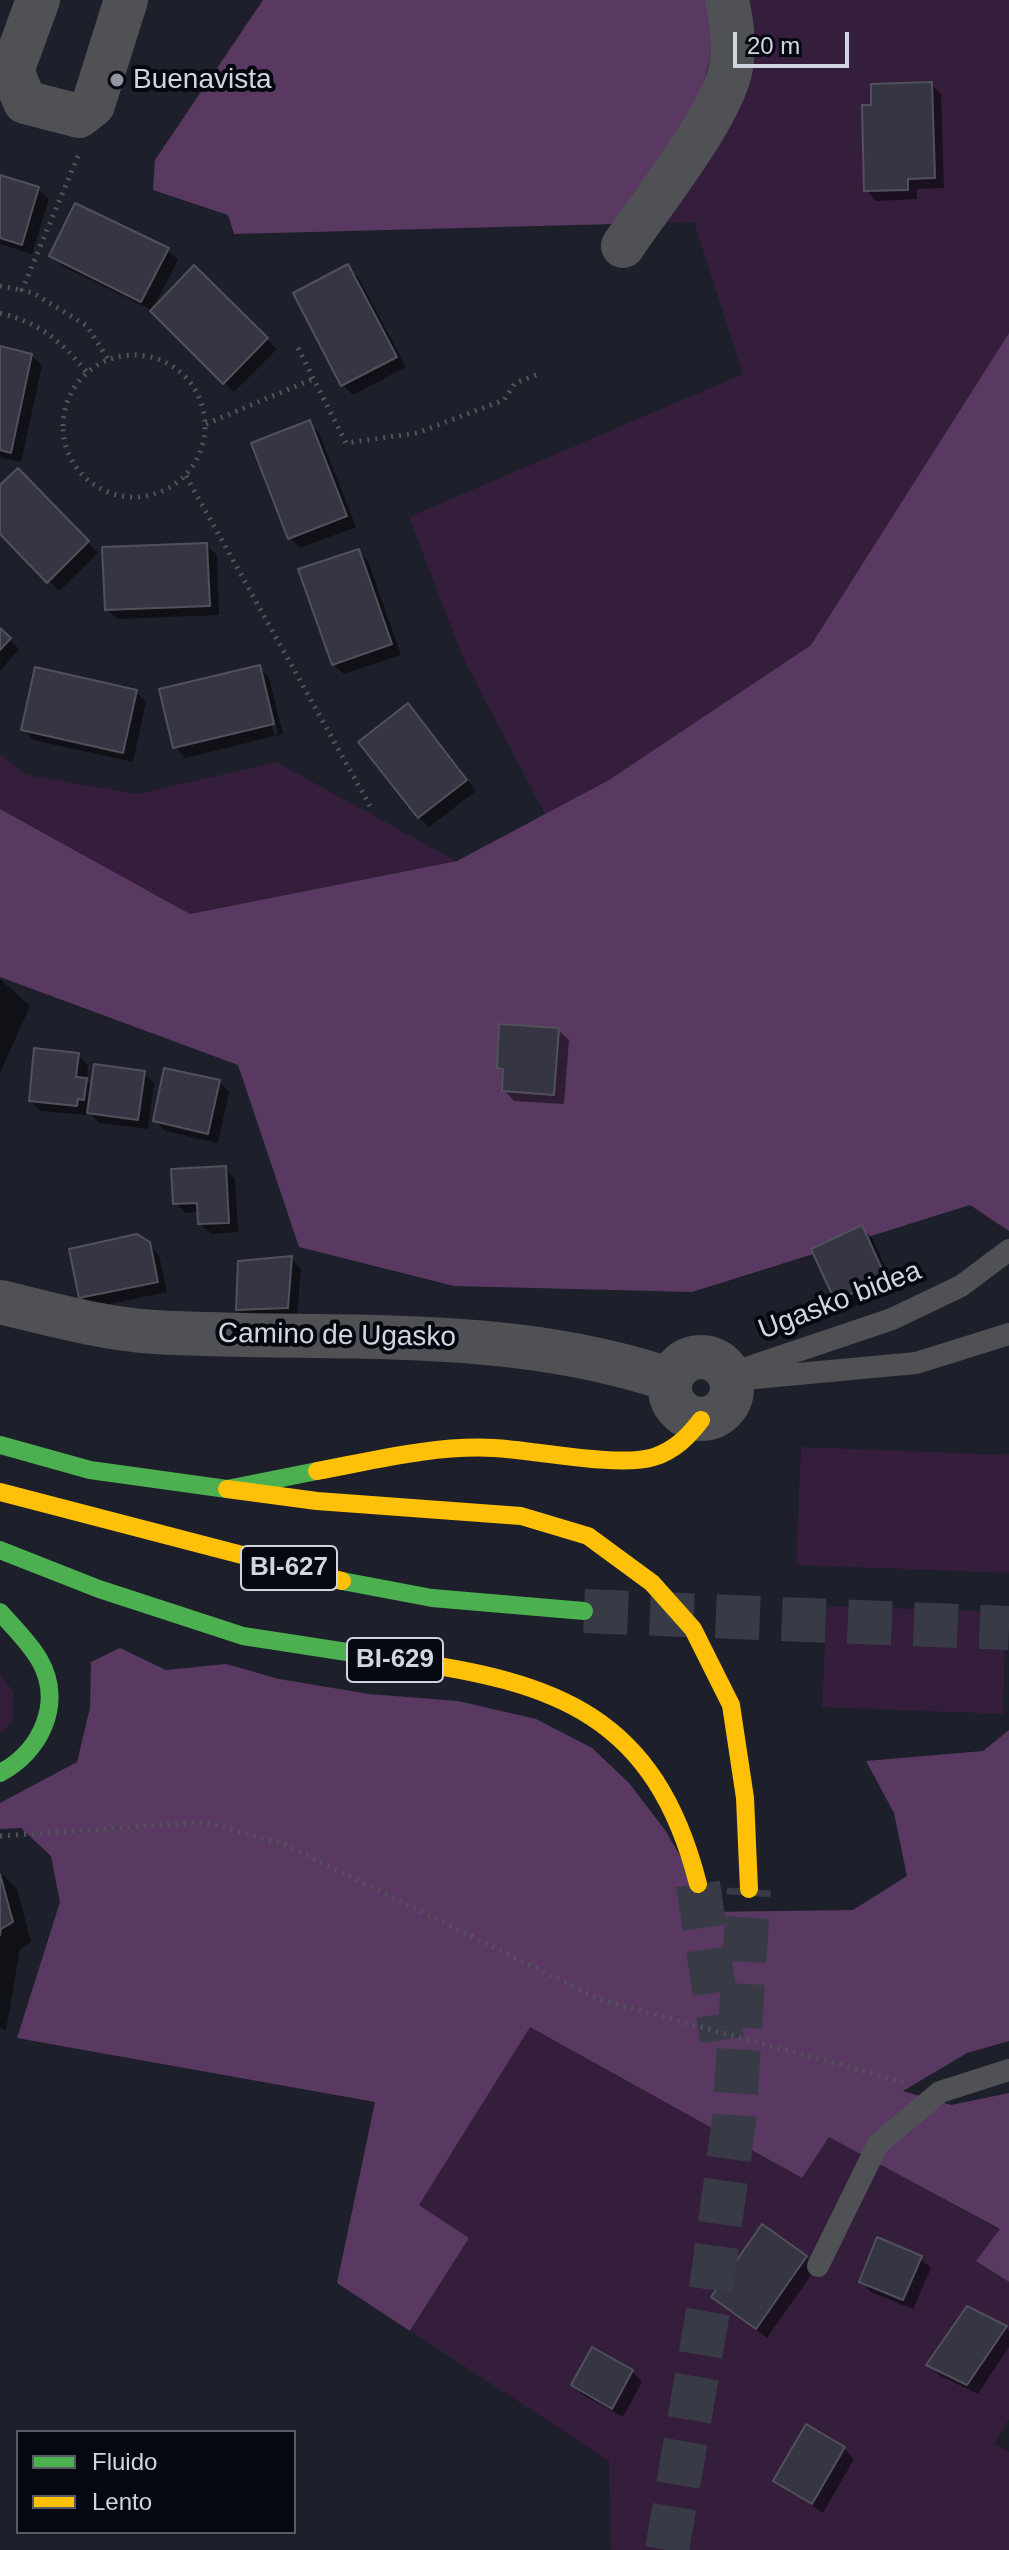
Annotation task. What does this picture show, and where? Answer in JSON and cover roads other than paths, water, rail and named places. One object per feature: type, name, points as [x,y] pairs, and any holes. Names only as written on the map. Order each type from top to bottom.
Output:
[{"type":"main road","points":[[227,1489],[424,1450],[492,1448],[605,1459],[652,1458],[683,1443],[701,1420]]},
{"type":"main road","points":[[0,1445],[90,1470],[317,1501],[521,1516],[588,1536],[652,1583],[693,1629],[731,1705],[745,1798],[749,1889]]},
{"type":"main road","name":"BI-627","points":[[0,1492],[337,1580],[432,1598],[584,1611]]},
{"type":"main road","name":"BI-629","points":[[0,1550],[102,1592],[267,1642],[512,1678],[590,1712],[627,1744],[660,1783],[683,1827],[698,1884]]},
{"type":"main road","points":[[0,1612],[26,1642],[47,1678],[47,1718],[35,1748],[0,1773]]},
{"type":"street","points":[[38,0],[12,71],[25,102],[79,116],[93,105],[126,0]]},
{"type":"street","points":[[623,246],[709,120],[731,70],[734,33],[727,0]]},
{"type":"street","name":"Camino de Ugasko","points":[[0,1302],[152,1332],[369,1335],[513,1344],[569,1351],[671,1380]]},
{"type":"street","points":[[703,1357],[714,1360],[730,1377],[732,1395],[727,1405],[711,1418],[691,1418],[676,1407],[670,1389],[671,1380],[683,1363],[703,1357]]},
{"type":"lane","name":"Ugasko bidea","points":[[730,1377],[892,1319],[961,1286],[1009,1250]]},
{"type":"lane","points":[[730,1377],[916,1363],[1009,1334]]},
{"type":"lane","points":[[818,2266],[878,2144],[940,2092],[1009,2070]]},
{"type":"tunnel","points":[[584,1611],[1009,1628]]},
{"type":"tunnel","points":[[698,1884],[722,2040]]},
{"type":"tunnel","points":[[667,2550],[708,2311],[734,2121],[749,1889]]},
{"type":"place","name":"Buenavista","points":[[117,80]]}]
